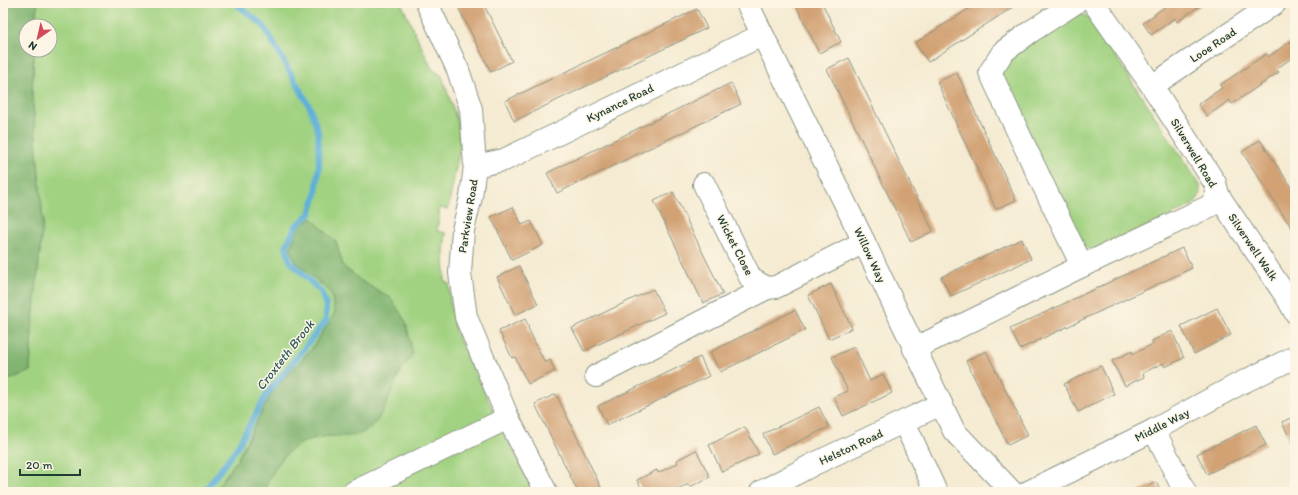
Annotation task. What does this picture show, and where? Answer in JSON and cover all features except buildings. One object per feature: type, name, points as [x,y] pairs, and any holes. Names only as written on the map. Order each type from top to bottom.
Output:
[{"type":"street","name":"Parkview Road","points":[[427,3],[458,70],[471,109],[476,166],[471,197],[463,230],[460,273],[466,316],[508,418],[546,492]]},
{"type":"street","name":"Willow Way","points":[[747,3],[864,242],[954,431],[1012,492]]},
{"type":"street","points":[[1075,3],[1002,52],[990,72],[1082,266]]},
{"type":"street","name":"Silverwell Road","points":[[914,349],[1082,266],[1210,206],[1218,195],[1215,183],[1152,86],[1094,3]]},
{"type":"street","name":"Looe Road","points":[[1152,86],[1274,3]]},
{"type":"street","name":"Kynance Road","points":[[476,166],[504,160],[762,35]]},
{"type":"street","name":"Wicket Close","points":[[704,184],[752,279],[767,288]]},
{"type":"street","name":"Silverwell Walk","points":[[1218,195],[1285,306]]},
{"type":"street","points":[[596,376],[767,288],[776,287],[864,242]]},
{"type":"street","name":"Middle Way","points":[[1028,492],[1154,430],[1237,385],[1295,358]]},
{"type":"street","name":"Helston Road","points":[[761,492],[812,465],[941,404]]},
{"type":"street","points":[[354,492],[508,418]]},
{"type":"street","points":[[904,422],[936,492]]},
{"type":"street","points":[[1154,430],[1185,492]]},
{"type":"green space","points":[[3,3],[38,3],[36,18],[18,18],[18,58],[34,58],[32,93],[43,221],[32,330],[30,371],[3,382]]},
{"type":"green space","points":[[38,3],[401,3],[432,69],[442,76],[458,123],[460,147],[448,209],[440,208],[437,231],[446,233],[444,252],[445,281],[449,284],[450,302],[455,331],[533,492],[263,492],[272,472],[291,448],[313,438],[330,436],[382,411],[400,372],[413,354],[391,298],[361,281],[343,266],[336,242],[296,262],[331,293],[335,313],[312,348],[272,392],[237,460],[214,492],[3,492],[3,382],[30,371],[32,330],[43,221],[32,93],[34,58],[58,58],[58,18],[36,18]]},
{"type":"green space","points":[[1082,14],[1090,18],[1200,185],[1200,195],[1193,205],[1097,250],[1088,249],[1080,244],[1000,74],[1002,62],[1072,15]]},
{"type":"green space","points":[[312,218],[336,242],[343,266],[361,281],[391,298],[406,322],[413,354],[399,374],[379,417],[366,431],[352,436],[317,438],[296,446],[281,460],[263,492],[214,492],[237,460],[272,392],[312,348],[335,313],[331,293],[296,262],[290,248],[299,226]]},
{"type":"waterway","name":"Croxteth Brook","points":[[204,492],[236,449],[267,394],[326,320],[326,305],[321,292],[290,261],[286,246],[296,226],[310,214],[316,194],[319,164],[318,132],[310,107],[263,25],[235,3]]}]
